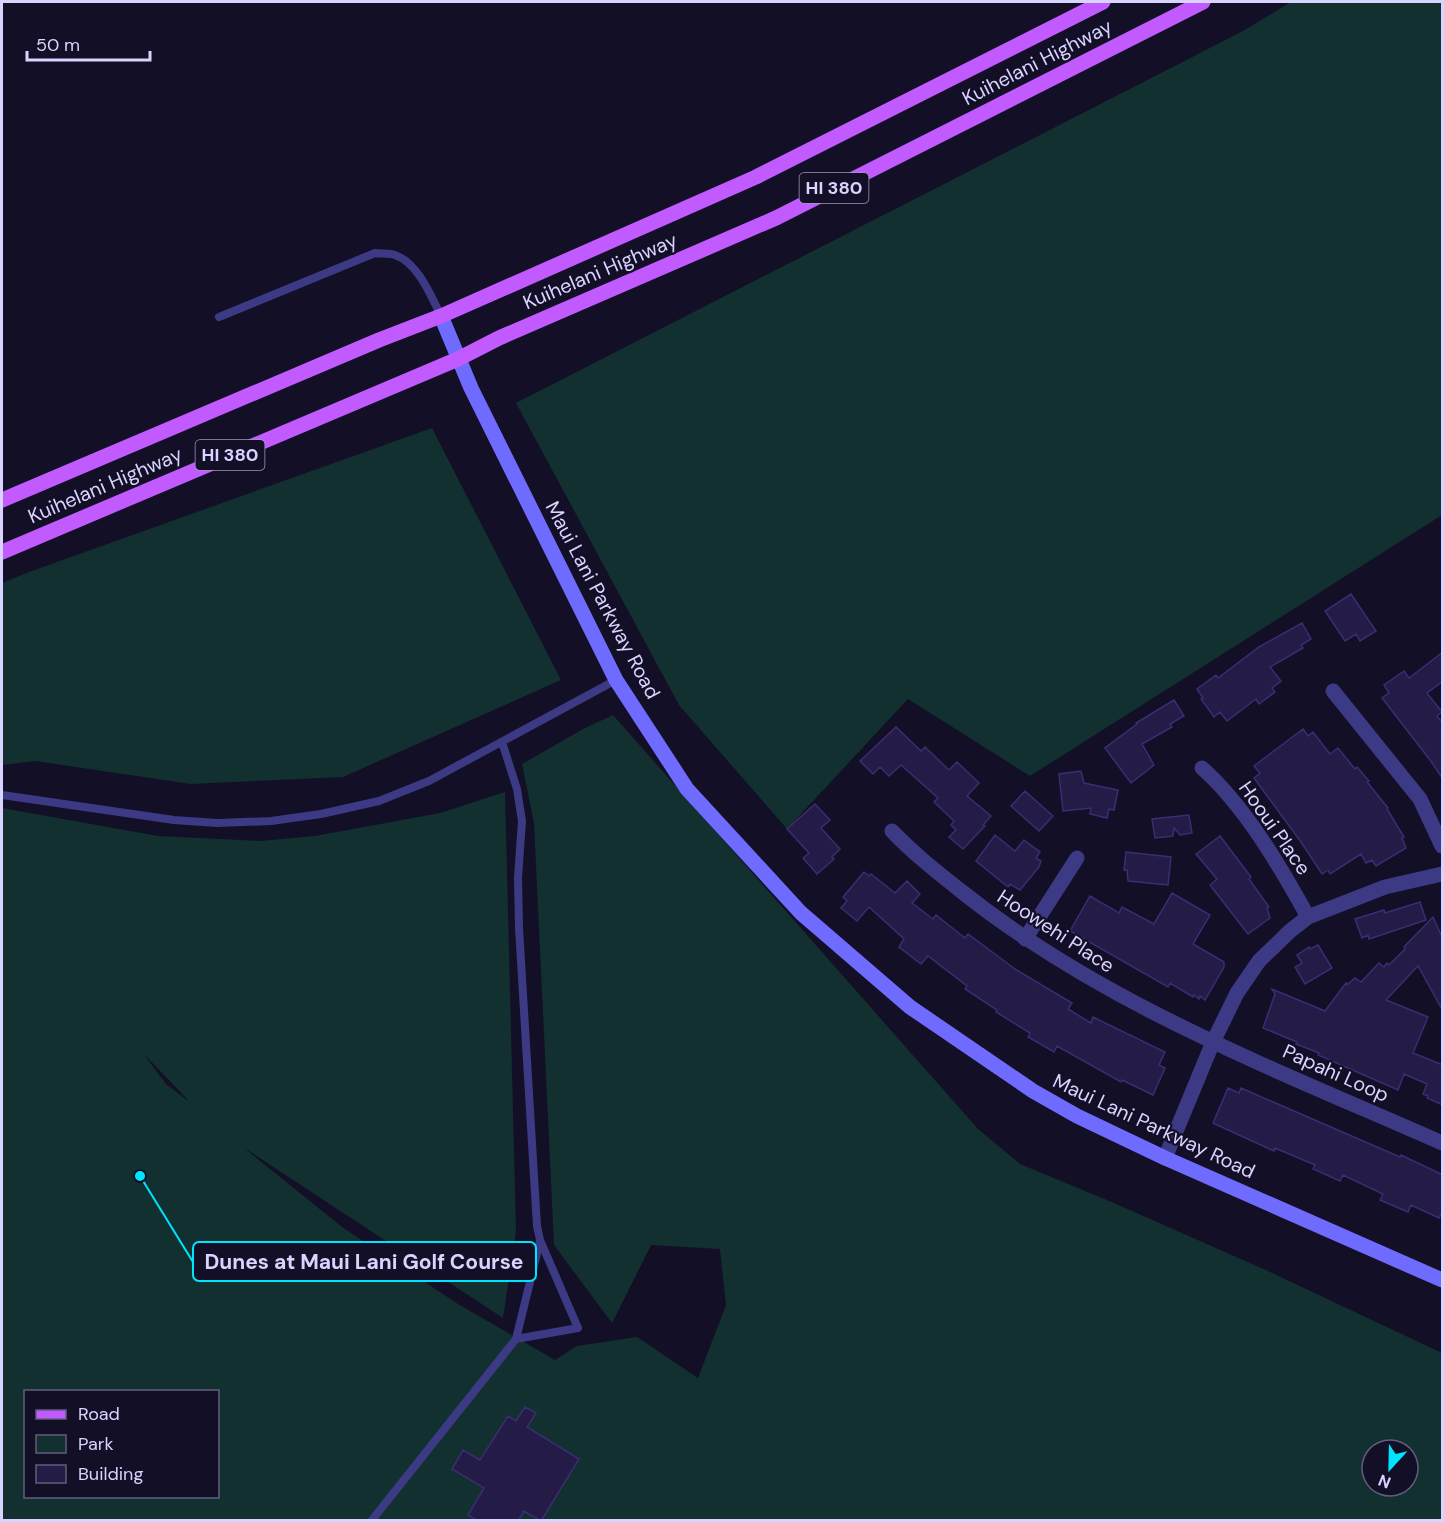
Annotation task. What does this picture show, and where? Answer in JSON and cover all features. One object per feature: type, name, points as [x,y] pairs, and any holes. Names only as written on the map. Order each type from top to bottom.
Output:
[{"type":"main road","name":"Kuihelani Highway","points":[[2,500],[378,340],[441,316],[756,177],[1103,2]]},
{"type":"main road","name":"Kuihelani Highway","points":[[2,552],[458,359],[499,338],[776,218],[1203,2]]},
{"type":"main road","name":"Maui Lani Parkway Road","points":[[441,316],[458,359],[526,501],[616,680],[687,789],[801,913],[910,1007],[1033,1091],[1068,1111],[1165,1158],[1443,1280]]},
{"type":"street","points":[[1333,691],[1420,799],[1443,846]]},
{"type":"street","name":"Hooui Place","points":[[1202,768],[1215,779],[1245,818],[1284,874],[1308,917]]},
{"type":"street","name":"Hoowehi Place","points":[[892,831],[906,846],[945,878],[1025,939],[1105,988],[1213,1042]]},
{"type":"street","points":[[1025,939],[1077,858]]},
{"type":"street","points":[[1165,1158],[1213,1042],[1237,993],[1259,962],[1290,931],[1308,917],[1385,887],[1443,874]]},
{"type":"street","name":"Papahi Loop","points":[[1213,1042],[1443,1143]]},
{"type":"lane","points":[[219,317],[375,253],[395,255],[407,262],[424,281],[441,316]]},
{"type":"lane","points":[[2,795],[174,820],[217,823],[271,821],[321,814],[379,801],[429,781],[616,680]]},
{"type":"lane","points":[[502,742],[517,789],[522,821],[518,878],[519,928],[536,1212],[540,1240],[578,1328],[516,1339]]},
{"type":"lane","points":[[372,1521],[516,1339],[540,1240]]},
{"type":"green space","points":[[1291,2],[1442,2],[1442,515],[1030,776],[908,699],[787,829],[679,705],[516,403],[1243,31]]},
{"type":"green space","points":[[432,428],[561,680],[343,777],[191,784],[35,761],[2,765],[2,583]]},
{"type":"green space","points":[[613,715],[978,1129],[1020,1164],[1268,1271],[1442,1353],[1442,1520],[2,1520],[2,808],[158,836],[260,841],[315,836],[440,813],[505,792],[516,1231],[503,1318],[243,1147],[342,1227],[458,1304],[555,1360],[577,1346],[637,1337],[698,1378],[726,1305],[720,1249],[651,1245],[612,1323],[554,1245],[534,823],[522,764],[585,728]],"holes":[[[143,1053],[187,1099],[166,1084]]]},
{"type":"building","points":[[1351,594],[1376,631],[1360,641],[1356,634],[1345,641],[1325,611]]},
{"type":"building","points":[[1302,623],[1311,639],[1301,645],[1303,648],[1270,667],[1281,681],[1272,688],[1275,692],[1259,704],[1256,699],[1227,721],[1220,712],[1214,717],[1197,689],[1216,675],[1218,678],[1259,647]]},
{"type":"building","points":[[1443,652],[1443,681],[1427,693],[1442,712],[1437,716],[1443,723],[1443,779],[1382,698],[1389,693],[1384,685],[1404,671],[1409,678]]},
{"type":"building","points":[[1174,700],[1184,716],[1170,724],[1172,727],[1142,744],[1154,765],[1131,783],[1105,748],[1136,723]]},
{"type":"building","points":[[896,727],[921,751],[925,747],[949,770],[957,762],[979,783],[967,796],[991,816],[983,825],[985,826],[963,849],[949,837],[956,830],[951,825],[954,821],[934,802],[938,798],[901,765],[889,776],[880,767],[873,774],[860,761]]},
{"type":"building","points":[[1303,729],[1308,736],[1313,732],[1330,754],[1338,748],[1355,769],[1357,767],[1388,808],[1404,837],[1402,838],[1406,848],[1376,866],[1372,860],[1366,863],[1361,854],[1330,874],[1328,870],[1322,874],[1254,778],[1260,773],[1254,766]]},
{"type":"building","points":[[1081,771],[1084,783],[1118,790],[1114,810],[1109,809],[1107,818],[1090,814],[1091,808],[1063,811],[1059,774]]},
{"type":"building","points":[[1025,791],[1053,816],[1039,831],[1011,806]]},
{"type":"building","points":[[815,804],[830,820],[821,828],[840,849],[832,857],[834,859],[817,874],[803,858],[809,853],[787,829]]},
{"type":"building","points":[[1189,815],[1192,833],[1180,835],[1174,828],[1173,836],[1155,838],[1152,819]]},
{"type":"building","points":[[995,835],[1015,851],[1024,840],[1040,852],[1036,858],[1041,861],[1039,867],[1020,890],[1010,884],[1008,887],[976,861]]},
{"type":"building","points":[[1220,836],[1251,877],[1249,879],[1269,907],[1267,908],[1270,918],[1248,934],[1210,885],[1217,879],[1196,854]]},
{"type":"building","points":[[1126,852],[1171,857],[1168,885],[1128,881],[1127,870],[1124,870]]},
{"type":"building","points":[[864,872],[869,876],[871,874],[895,893],[907,881],[920,894],[912,903],[933,919],[936,915],[965,938],[968,934],[1015,969],[1072,1003],[1068,1009],[1091,1023],[1093,1017],[1165,1052],[1159,1065],[1165,1068],[1153,1095],[1122,1080],[1121,1082],[1057,1046],[1054,1052],[1028,1037],[1030,1033],[965,989],[967,986],[928,956],[921,964],[899,947],[904,939],[869,907],[857,921],[841,908],[847,901],[843,897]]},
{"type":"building","points":[[1172,893],[1210,915],[1193,944],[1224,962],[1224,967],[1205,1000],[1200,996],[1199,999],[1194,995],[1193,997],[1170,983],[1168,987],[1070,931],[1090,896],[1119,913],[1122,907],[1154,924]]},
{"type":"building","points":[[1420,902],[1426,920],[1369,939],[1368,935],[1362,938],[1355,919]]},
{"type":"building","points":[[1433,917],[1443,939],[1443,1011],[1418,966],[1386,1000],[1428,1017],[1413,1053],[1443,1065],[1443,1105],[1423,1094],[1427,1084],[1404,1074],[1398,1090],[1263,1028],[1275,994],[1272,989],[1325,1011],[1346,983],[1348,984],[1355,978],[1361,982],[1379,963],[1384,967],[1387,963],[1389,965]]},
{"type":"building","points":[[1318,945],[1332,968],[1305,984],[1295,967],[1302,963],[1297,955],[1309,947],[1310,949]]},
{"type":"building","points":[[1228,1088],[1239,1093],[1241,1088],[1443,1175],[1443,1210],[1439,1218],[1411,1205],[1408,1212],[1380,1200],[1383,1194],[1343,1175],[1340,1181],[1313,1169],[1315,1165],[1275,1148],[1274,1151],[1213,1123]]},
{"type":"building","points":[[525,1407],[536,1413],[527,1427],[579,1459],[541,1521],[524,1511],[518,1521],[478,1521],[468,1515],[484,1488],[452,1469],[463,1450],[480,1460],[508,1416],[516,1421]]},
{"type":"place","name":"Dunes at Maui Lani Golf Course","points":[[140,1176]]}]
